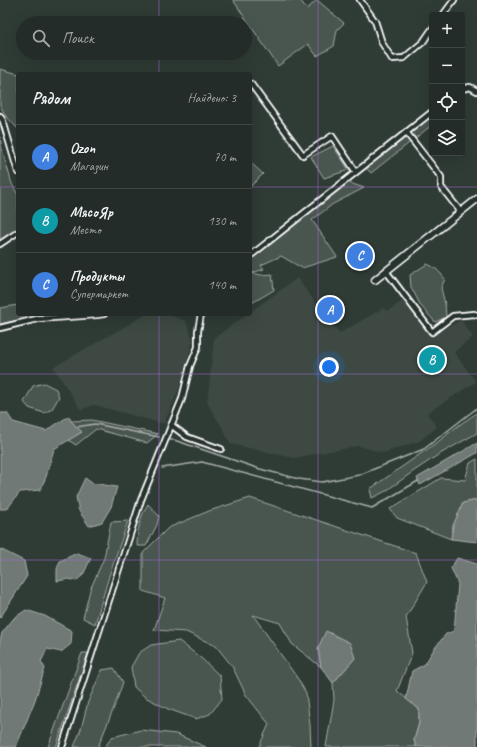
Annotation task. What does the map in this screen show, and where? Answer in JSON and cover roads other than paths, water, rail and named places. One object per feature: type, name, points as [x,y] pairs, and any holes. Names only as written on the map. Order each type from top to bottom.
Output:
[{"type":"street","points":[[360,0],[375,21],[382,42],[392,59],[404,58],[423,42],[429,33]]},
{"type":"street","points":[[445,12],[454,0]]},
{"type":"street","points":[[252,84],[303,155],[332,136],[356,172]]},
{"type":"street","points":[[465,88],[470,87],[477,91]]},
{"type":"street","points":[[252,254],[429,114]]},
{"type":"street","points":[[0,116],[16,165]]},
{"type":"street","points":[[406,132],[441,177],[442,187],[461,212]]},
{"type":"street","points":[[375,280],[477,199]]},
{"type":"street","points":[[0,244],[16,233]]},
{"type":"street","points":[[386,271],[432,332],[453,316],[477,315]]},
{"type":"street","points":[[0,328],[37,319],[82,316]]},
{"type":"street","points":[[62,747],[141,500],[182,399],[190,366],[198,347],[198,331],[201,316]]},
{"type":"street","points":[[171,425],[187,437],[221,449]]},
{"type":"waterway","points":[[169,440],[174,440],[260,469],[299,479],[322,482],[359,475],[424,449],[477,408]]},
{"type":"waterway","points":[[76,427],[95,424],[159,437]]},
{"type":"waterway","points":[[162,468],[202,462],[372,508],[418,481]]},
{"type":"place","name":"Продукты","points":[[360,256]]},
{"type":"place","name":"Ozon","points":[[330,310]]},
{"type":"place","name":"МясоЯр","points":[[432,360]]}]
